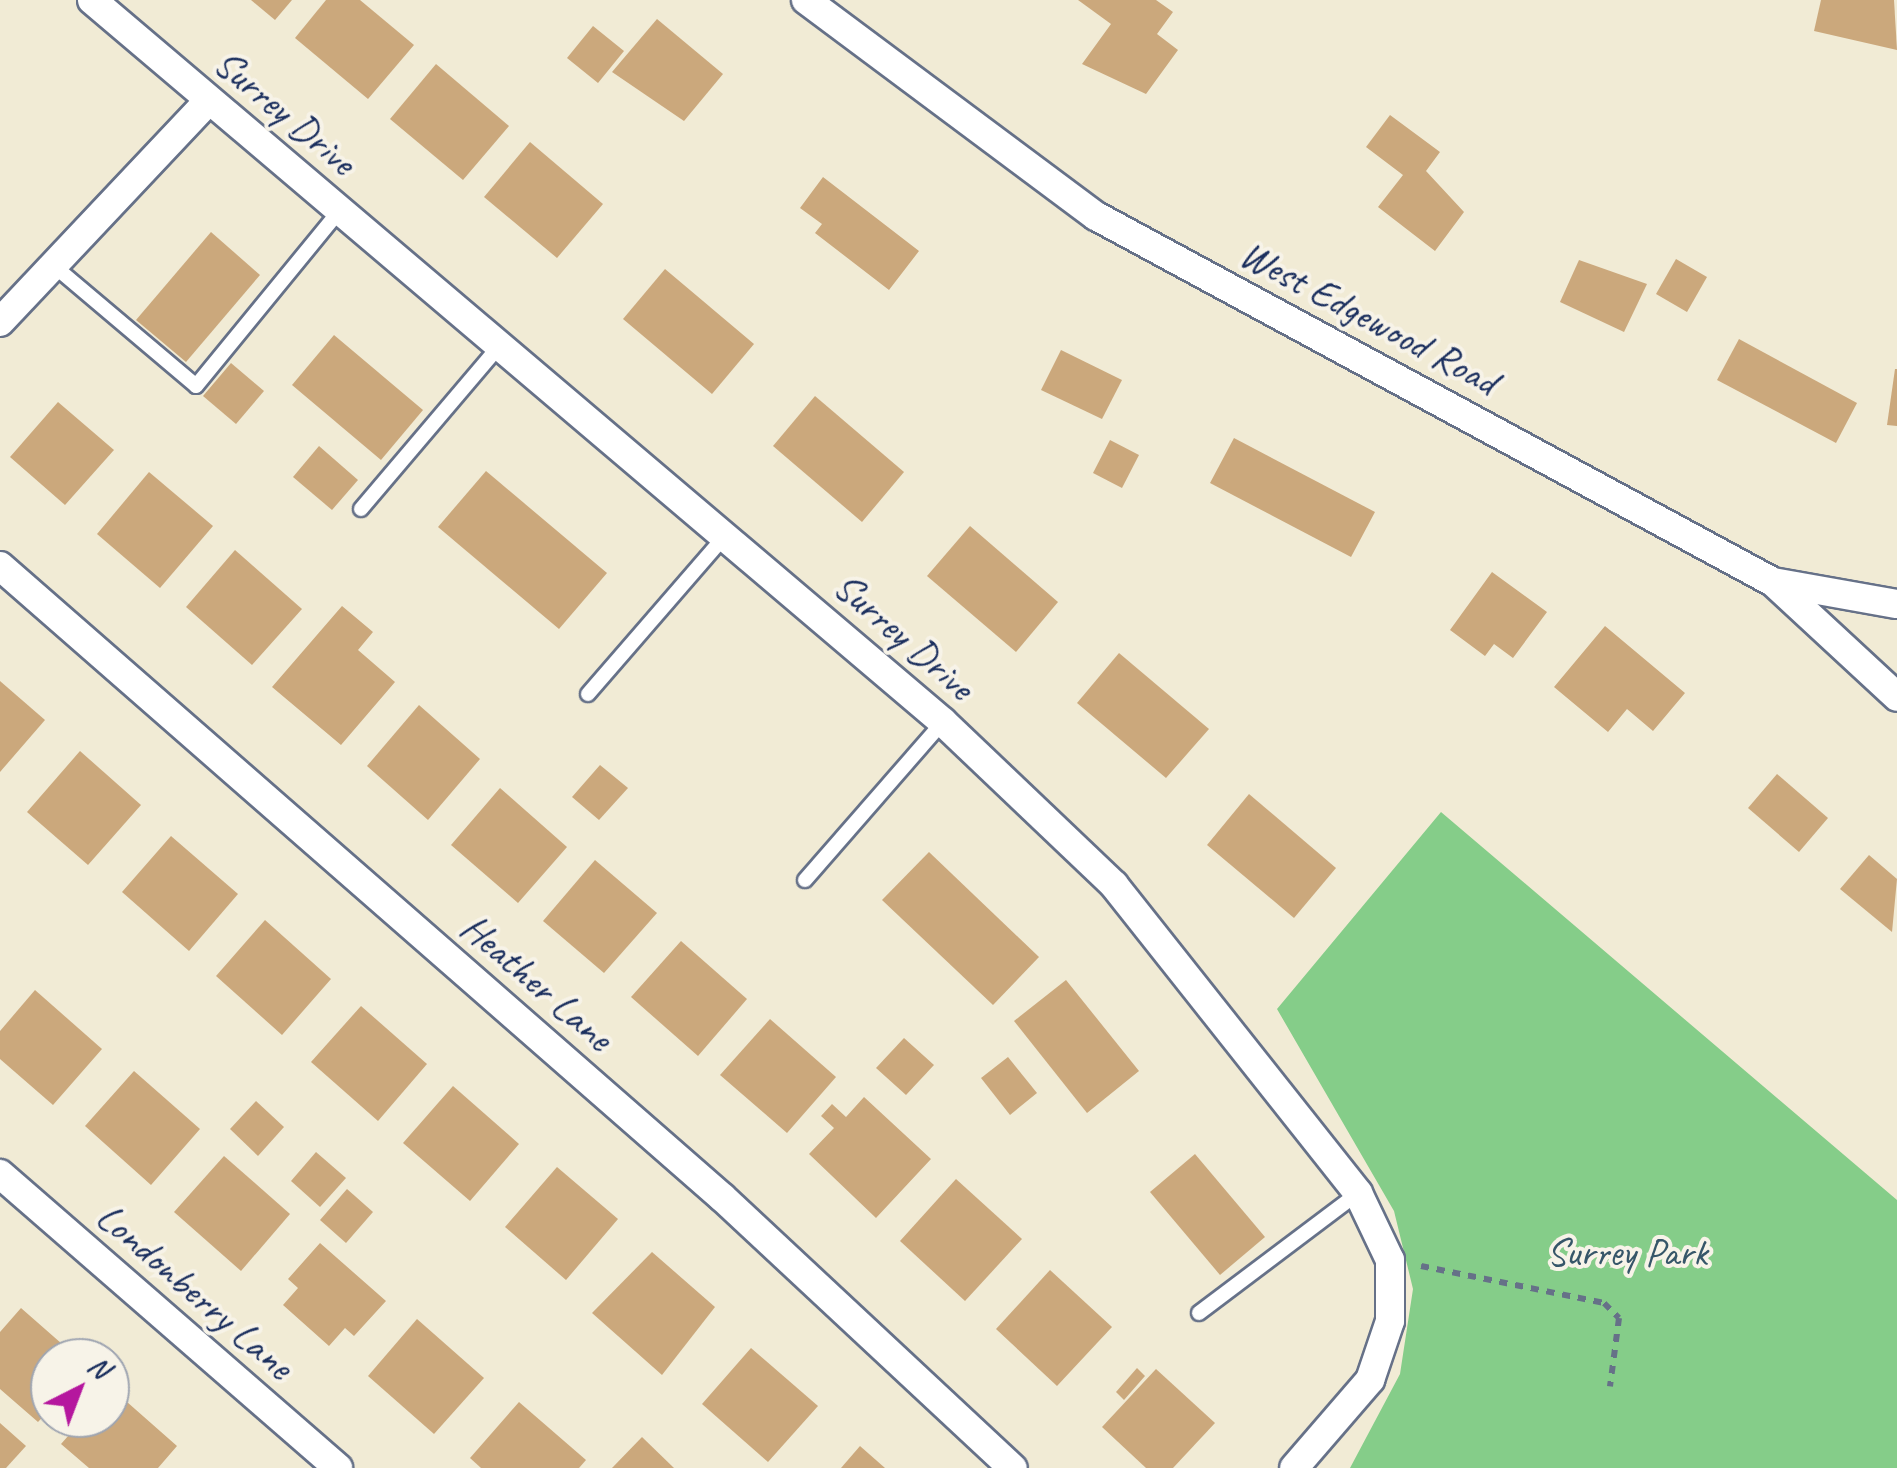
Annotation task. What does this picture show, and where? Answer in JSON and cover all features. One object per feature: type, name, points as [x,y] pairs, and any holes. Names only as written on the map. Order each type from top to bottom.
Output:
[{"type":"street","name":"Surrey Drive","points":[[92,0],[943,722],[1089,856],[1358,1194],[1390,1260],[1390,1321],[1370,1380],[1294,1468]]},
{"type":"street","name":"West Edgewood Road","points":[[806,0],[1096,216],[1773,582],[1897,696]]},
{"type":"street","points":[[0,322],[208,101]]},
{"type":"street","name":"Heather Lane","points":[[0,566],[724,1198],[1014,1468]]},
{"type":"street","points":[[1773,582],[1897,604]]},
{"type":"street","name":"Londonberry Lane","points":[[0,1174],[338,1468]]},
{"type":"lane","points":[[53,266],[196,386],[340,210]]},
{"type":"lane","points":[[361,510],[500,344]]},
{"type":"lane","points":[[588,694],[725,536]]},
{"type":"lane","points":[[805,880],[943,722]]},
{"type":"lane","points":[[1199,1314],[1358,1194]]},
{"type":"path","points":[[1390,1260],[1604,1303],[1619,1318],[1610,1386]]},
{"type":"green space","name":"Surrey Park","points":[[1441,812],[1897,1200],[1897,1468],[1350,1468],[1400,1374],[1413,1289],[1394,1211],[1277,1009]]},
{"type":"building","points":[[251,0],[292,0],[275,20]]},
{"type":"building","points":[[326,0],[360,0],[414,45],[368,99],[295,38]]},
{"type":"building","points":[[1078,0],[1156,0],[1173,12],[1157,34],[1178,50],[1146,94],[1082,64],[1111,24]]},
{"type":"building","points":[[1821,0],[1894,0],[1897,50],[1814,31]]},
{"type":"building","points":[[657,19],[723,74],[684,121],[612,72]]},
{"type":"building","points":[[593,26],[624,51],[598,83],[567,58]]},
{"type":"building","points":[[436,64],[509,126],[463,180],[390,119]]},
{"type":"building","points":[[1390,115],[1440,152],[1426,171],[1464,212],[1435,251],[1378,207],[1403,175],[1366,147]]},
{"type":"building","points":[[530,142],[603,204],[557,258],[484,197]]},
{"type":"building","points":[[823,177],[919,251],[889,290],[815,233],[822,224],[800,208]]},
{"type":"building","points":[[211,232],[260,275],[186,362],[136,320]]},
{"type":"building","points":[[1676,259],[1707,277],[1687,312],[1656,294]]},
{"type":"building","points":[[1579,260],[1647,284],[1624,332],[1560,302]]},
{"type":"building","points":[[665,269],[754,344],[712,394],[623,319]]},
{"type":"building","points":[[334,335],[423,410],[381,460],[292,385]]},
{"type":"building","points":[[1739,339],[1857,403],[1836,443],[1717,380]]},
{"type":"building","points":[[1061,350],[1122,380],[1102,419],[1041,390]]},
{"type":"building","points":[[231,363],[264,391],[236,424],[203,396]]},
{"type":"building","points":[[1897,369],[1897,426],[1887,425]]},
{"type":"building","points":[[815,396],[904,472],[862,522],[773,446]]},
{"type":"building","points":[[58,402],[114,450],[65,505],[10,457]]},
{"type":"building","points":[[1234,438],[1375,512],[1351,557],[1210,483]]},
{"type":"building","points":[[1110,440],[1139,455],[1122,488],[1093,473]]},
{"type":"building","points":[[319,446],[358,480],[332,510],[293,477]]},
{"type":"building","points":[[486,471],[607,573],[559,629],[438,527]]},
{"type":"building","points":[[149,472],[213,526],[160,588],[97,534]]},
{"type":"building","points":[[970,526],[1058,602],[1016,652],[927,576]]},
{"type":"building","points":[[235,550],[302,609],[252,665],[186,607]]},
{"type":"building","points":[[1492,572],[1547,612],[1513,658],[1494,644],[1485,656],[1450,630]]},
{"type":"building","points":[[342,606],[373,632],[358,650],[395,682],[341,745],[272,687]]},
{"type":"building","points":[[1605,626],[1685,693],[1653,731],[1627,709],[1608,732],[1554,687]]},
{"type":"building","points":[[1119,653],[1209,729],[1166,778],[1077,703]]},
{"type":"building","points":[[0,681],[45,720],[0,772]]},
{"type":"building","points":[[419,705],[480,759],[428,820],[367,766]]},
{"type":"building","points":[[80,751],[141,805],[88,865],[27,812]]},
{"type":"building","points":[[600,765],[628,788],[599,820],[572,797]]},
{"type":"building","points":[[1777,774],[1828,818],[1799,852],[1748,808]]},
{"type":"building","points":[[500,788],[567,847],[518,903],[451,845]]},
{"type":"building","points":[[1249,794],[1336,868],[1294,918],[1207,845]]},
{"type":"building","points":[[171,836],[238,894],[189,951],[122,892]]},
{"type":"building","points":[[929,852],[1039,957],[993,1005],[882,900]]},
{"type":"building","points":[[1869,855],[1897,879],[1892,932],[1840,889]]},
{"type":"building","points":[[595,860],[657,913],[604,973],[543,921]]},
{"type":"building","points":[[265,920],[331,979],[282,1035],[216,976]]},
{"type":"building","points":[[681,941],[747,999],[698,1056],[631,997]]},
{"type":"building","points":[[1066,980],[1139,1071],[1087,1113],[1014,1021]]},
{"type":"building","points":[[35,990],[102,1049],[53,1105],[0,1059],[0,1031]]},
{"type":"building","points":[[361,1006],[427,1064],[378,1121],[311,1062]]},
{"type":"building","points":[[770,1019],[836,1077],[787,1133],[720,1075]]},
{"type":"building","points":[[904,1038],[934,1065],[906,1095],[876,1068]]},
{"type":"building","points":[[1008,1057],[1037,1093],[1010,1115],[981,1078]]},
{"type":"building","points":[[134,1071],[200,1129],[151,1185],[85,1126]]},
{"type":"building","points":[[453,1086],[519,1144],[470,1201],[403,1143]]},
{"type":"building","points":[[864,1097],[931,1159],[876,1218],[809,1154],[834,1128],[821,1116],[832,1104],[846,1117]]},
{"type":"building","points":[[256,1101],[284,1127],[258,1156],[230,1129]]},
{"type":"building","points":[[316,1152],[346,1178],[320,1207],[291,1181]]},
{"type":"building","points":[[1195,1154],[1265,1237],[1220,1275],[1150,1192]]},
{"type":"building","points":[[224,1156],[290,1214],[241,1271],[174,1212]]},
{"type":"building","points":[[557,1167],[618,1219],[566,1280],[505,1227]]},
{"type":"building","points":[[956,1179],[1022,1239],[965,1301],[900,1241]]},
{"type":"building","points":[[347,1189],[373,1212],[346,1243],[320,1220]]},
{"type":"building","points":[[320,1243],[386,1301],[354,1336],[345,1328],[329,1346],[283,1305],[298,1288],[288,1279]]},
{"type":"building","points":[[652,1252],[715,1307],[662,1375],[592,1313]]},
{"type":"building","points":[[1050,1270],[1112,1327],[1057,1386],[996,1329]]},
{"type":"building","points":[[21,1308],[55,1338],[30,1338],[30,1415],[0,1389],[0,1332]]},
{"type":"building","points":[[417,1319],[484,1378],[434,1434],[368,1376]]},
{"type":"building","points":[[751,1348],[818,1406],[768,1462],[702,1404]]},
{"type":"building","points":[[1137,1368],[1145,1376],[1124,1400],[1116,1392]]},
{"type":"building","points":[[1156,1369],[1215,1423],[1173,1468],[1146,1468],[1102,1427]]},
{"type":"building","points":[[519,1402],[586,1460],[579,1468],[481,1468],[470,1458]]},
{"type":"building","points":[[130,1405],[177,1446],[158,1468],[89,1468],[61,1444],[66,1438],[130,1438]]},
{"type":"building","points":[[0,1423],[26,1446],[6,1468],[0,1468]]},
{"type":"building","points":[[642,1437],[674,1468],[612,1468]]},
{"type":"building","points":[[860,1446],[885,1468],[841,1468]]}]
